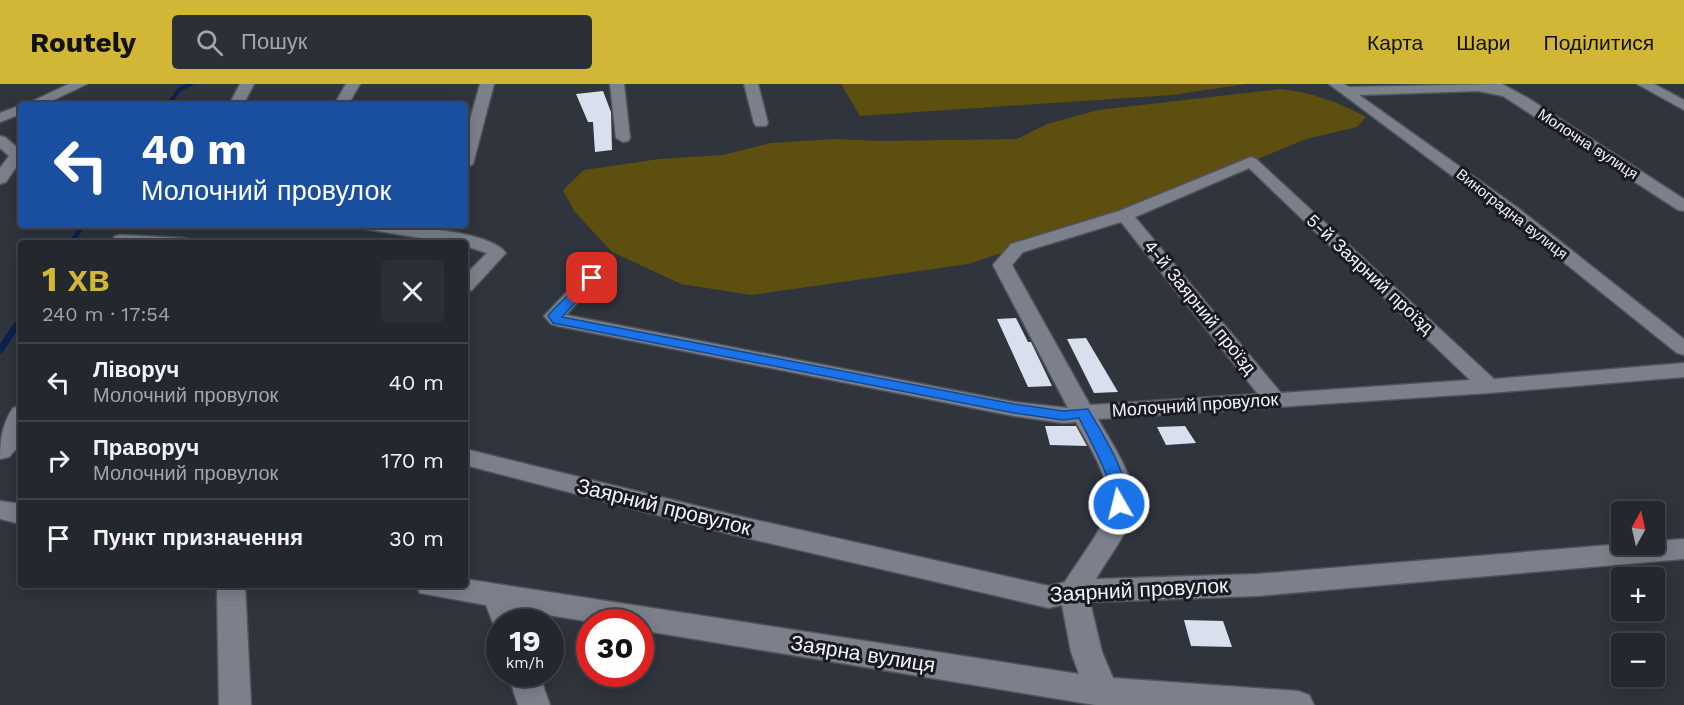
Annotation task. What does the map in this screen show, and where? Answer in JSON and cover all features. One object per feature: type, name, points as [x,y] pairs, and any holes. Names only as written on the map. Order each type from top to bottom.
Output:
[{"type":"street","points":[[38,102],[80,84]]},
{"type":"street","points":[[238,102],[247,84]]},
{"type":"street","points":[[343,102],[353,84]]},
{"type":"street","points":[[468,153],[487,84]]},
{"type":"street","points":[[617,84],[623,138]]},
{"type":"street","points":[[751,84],[761,123]]},
{"type":"street","name":"Молочна вулиця","points":[[1492,84],[1684,206]]},
{"type":"street","points":[[1644,84],[1684,106]]},
{"type":"street","points":[[1342,88],[1478,87],[1505,92]]},
{"type":"street","name":"Виноградна вулиця","points":[[1342,88],[1512,212],[1684,349]]},
{"type":"street","points":[[0,118],[18,110]]},
{"type":"street","points":[[1,141],[18,138]]},
{"type":"street","points":[[0,179],[17,154],[1,141]]},
{"type":"street","name":"5-й Заярний проїзд","points":[[1125,215],[1251,162],[1489,386]]},
{"type":"street","points":[[1108,698],[1087,655],[1074,591],[1118,518],[1120,490],[1110,463],[1002,265],[1017,248],[1125,215]]},
{"type":"street","name":"4-й Заярний проїзд","points":[[1125,215],[1275,400]]},
{"type":"street","points":[[121,240],[135,228]]},
{"type":"street","points":[[410,228],[447,231],[483,244],[497,253],[468,283]]},
{"type":"street","name":"Молочний провулок","points":[[592,278],[554,316],[558,320],[1014,409],[1063,416],[1083,412],[1489,386],[1684,370]]},
{"type":"street","points":[[0,451],[11,441],[18,421]]},
{"type":"street","name":"Заярний провулок","points":[[468,458],[734,525],[1049,597],[1074,591],[1257,585],[1684,549]]},
{"type":"street","points":[[0,510],[18,513]]},
{"type":"street","points":[[231,588],[235,705]]},
{"type":"street","name":"Заярна вулиця","points":[[439,588],[502,609]]},
{"type":"street","name":"Заярна вулиця","points":[[564,618],[1108,698],[1298,705]]},
{"type":"street","points":[[528,687],[534,705]]},
{"type":"shaded area","points":[[841,84],[1246,84],[1172,95],[860,116]]},
{"type":"shaded area","points":[[1280,89],[1324,98],[1366,117],[1357,127],[1306,139],[1137,209],[968,264],[751,295],[681,284],[612,252],[574,211],[563,190],[584,170],[659,159],[723,155],[771,143],[835,139],[878,141],[1017,139],[1047,124],[1098,110]]},
{"type":"building","points":[[603,91],[611,112],[612,150],[595,152],[593,122],[588,122],[576,94]]},
{"type":"building","points":[[1016,318],[1028,342],[1031,342],[1052,386],[1028,387],[997,319]]},
{"type":"building","points":[[1086,338],[1118,392],[1094,393],[1067,339]]},
{"type":"building","points":[[1045,426],[1076,426],[1087,446],[1050,445]]},
{"type":"building","points":[[1185,426],[1196,443],[1166,445],[1157,427]]},
{"type":"building","points":[[1184,620],[1223,621],[1232,647],[1191,646]]},
{"type":"waterway","points":[[170,102],[180,89],[191,84]]},
{"type":"waterway","points":[[73,240],[81,228]]},
{"type":"waterway","points":[[0,350],[17,325]]},
{"type":"route","points":[[592,278],[554,316],[558,320],[1014,409],[1063,416],[1083,412],[1110,463],[1120,490],[1119,504]]}]
